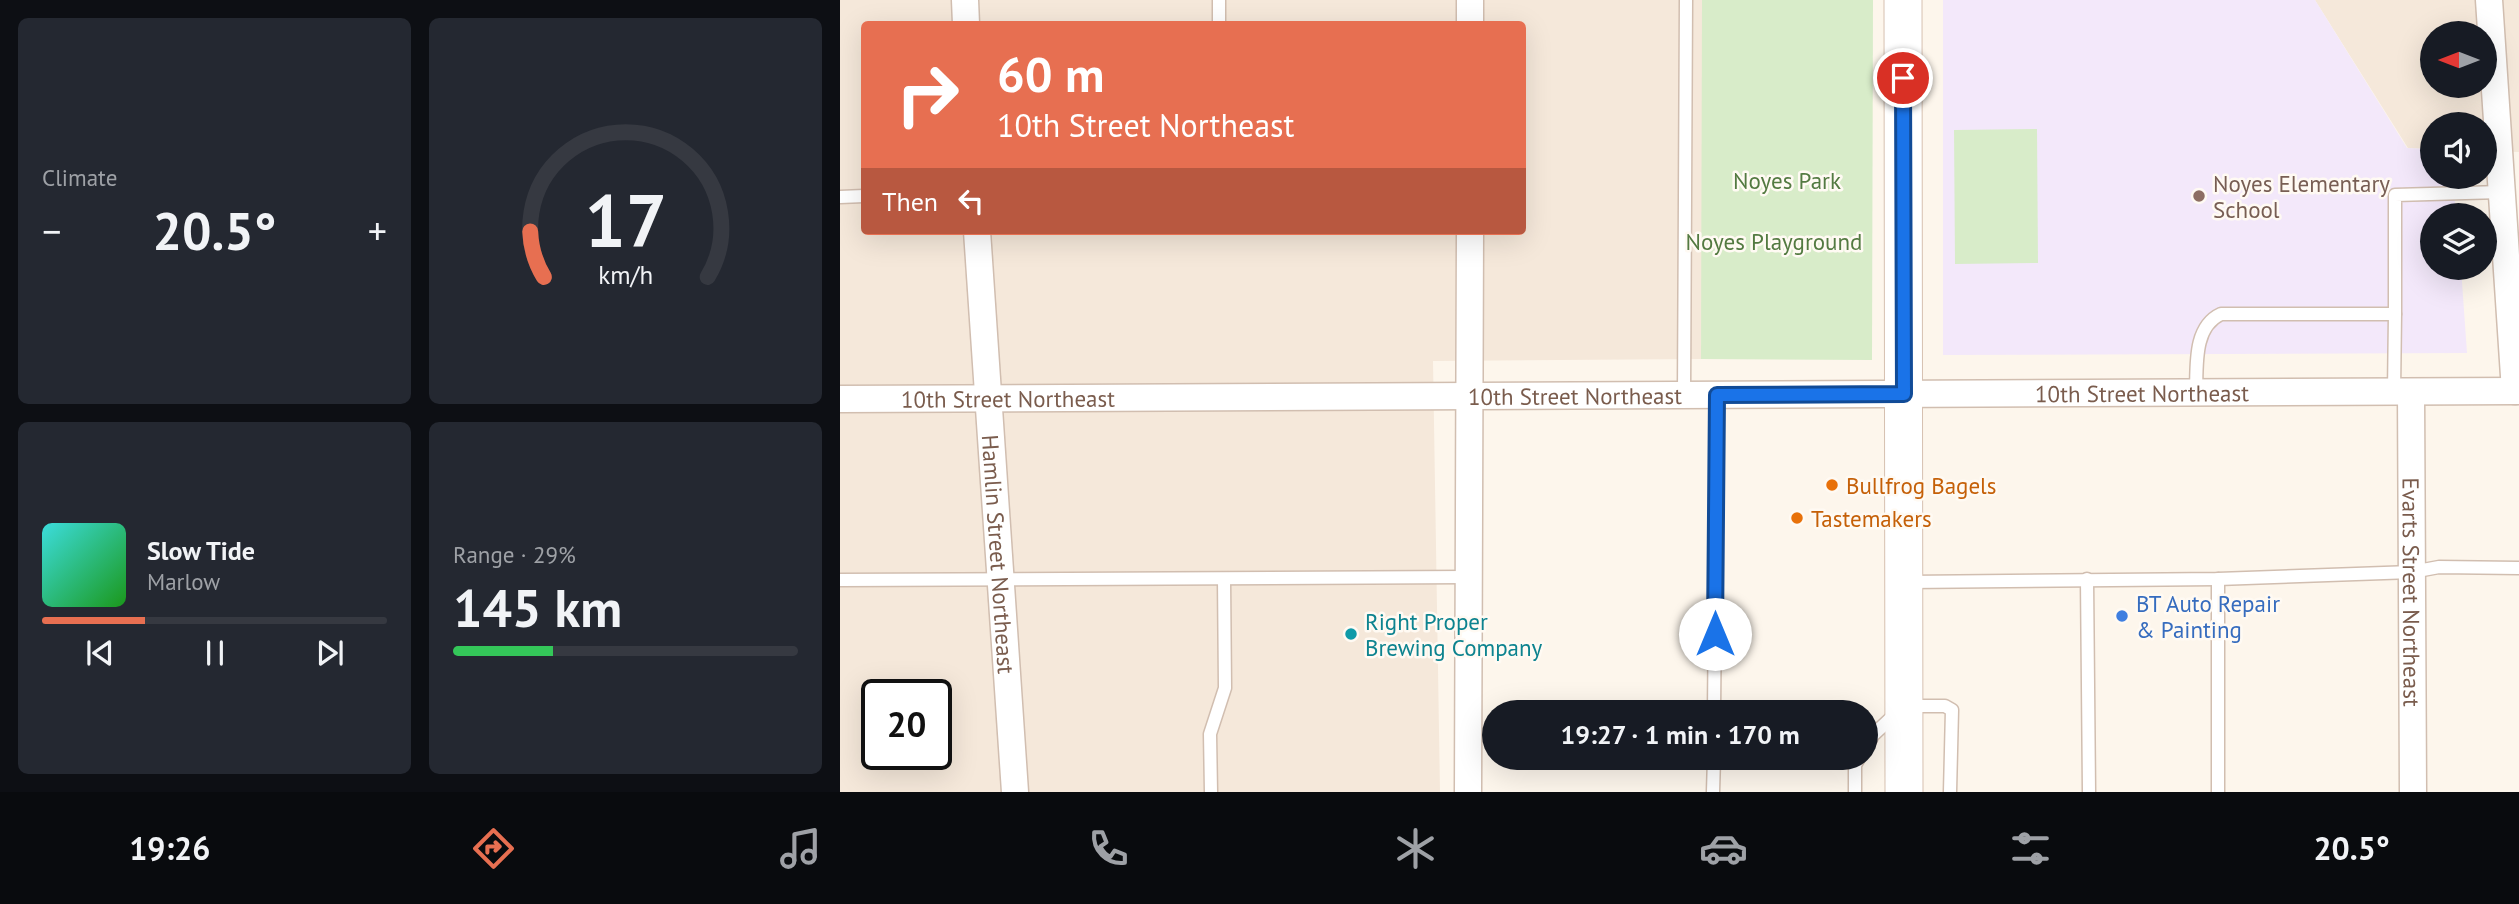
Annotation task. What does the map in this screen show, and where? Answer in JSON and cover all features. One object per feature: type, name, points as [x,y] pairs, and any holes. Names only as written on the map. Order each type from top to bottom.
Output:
[{"type":"street","points":[[965,0],[966,21]]},
{"type":"street","points":[[1470,0],[1470,21]]},
{"type":"street","points":[[1903,0],[1903,792]]},
{"type":"street","points":[[2489,0],[2517,391]]},
{"type":"street","name":"Hamlin Street Northeast","points":[[977,235],[1015,792]]},
{"type":"street","points":[[1468,792],[1470,235]]},
{"type":"street","name":"10th Street Northeast","points":[[840,399],[2517,391]]},
{"type":"street","name":"Evarts Street Northeast","points":[[2403,392],[2412,572],[2413,792]]},
{"type":"lane","points":[[1219,0],[1219,21]]},
{"type":"lane","points":[[1684,395],[1686,0]]},
{"type":"lane","points":[[2403,392],[2395,314],[2395,195],[2501,192]]},
{"type":"lane","points":[[840,197],[861,195]]},
{"type":"lane","points":[[2196,393],[2201,340],[2212,318],[2221,314],[2395,314]]},
{"type":"lane","points":[[1714,700],[1717,395]]},
{"type":"lane","points":[[1904,582],[2218,579],[2412,572],[2439,567],[2519,568]]},
{"type":"lane","points":[[840,580],[1468,577]]},
{"type":"lane","points":[[1211,792],[1210,734],[1225,688],[1224,579]]},
{"type":"lane","points":[[2087,579],[2089,792]]},
{"type":"lane","points":[[2218,579],[2218,792]]},
{"type":"lane","points":[[1878,730],[1904,706],[1945,706],[1951,710],[1950,792]]},
{"type":"lane","points":[[1713,792],[1714,770]]},
{"type":"lane","points":[[1855,770],[1855,792]]},
{"type":"shaded area","points":[[840,0],[1708,0],[1701,359],[1433,361],[1440,792],[840,792]]},
{"type":"shaded area","name":"Noyes Elementary School","points":[[1943,0],[2315,0],[2407,148],[2420,149],[2420,189],[2454,189],[2455,203],[2420,203],[2420,280],[2462,280],[2467,353],[1943,355]]},
{"type":"shaded area","points":[[2315,0],[2519,0],[2519,152],[2497,151],[2497,112],[2420,112],[2420,148],[2408,148]]},
{"type":"green space","name":"Noyes Park","points":[[1702,0],[1873,0],[1872,360],[1701,359]]},
{"type":"green space","points":[[2037,129],[2038,263],[1955,264],[1954,130]]},
{"type":"place","name":"Noyes Elementary School","points":[[2199,196]]},
{"type":"place","name":"Bullfrog Bagels","points":[[1832,485]]},
{"type":"place","name":"Tastemakers","points":[[1797,518]]},
{"type":"place","name":"BT Auto Repair & Painting","points":[[2122,616]]},
{"type":"place","name":"Right Proper Brewing Company","points":[[1351,634]]},
{"type":"route","points":[[1715,634],[1717,395],[1904,394],[1903,78]]},
{"type":"park label","name":"Noyes Playground","points":[[1774,241]]}]
